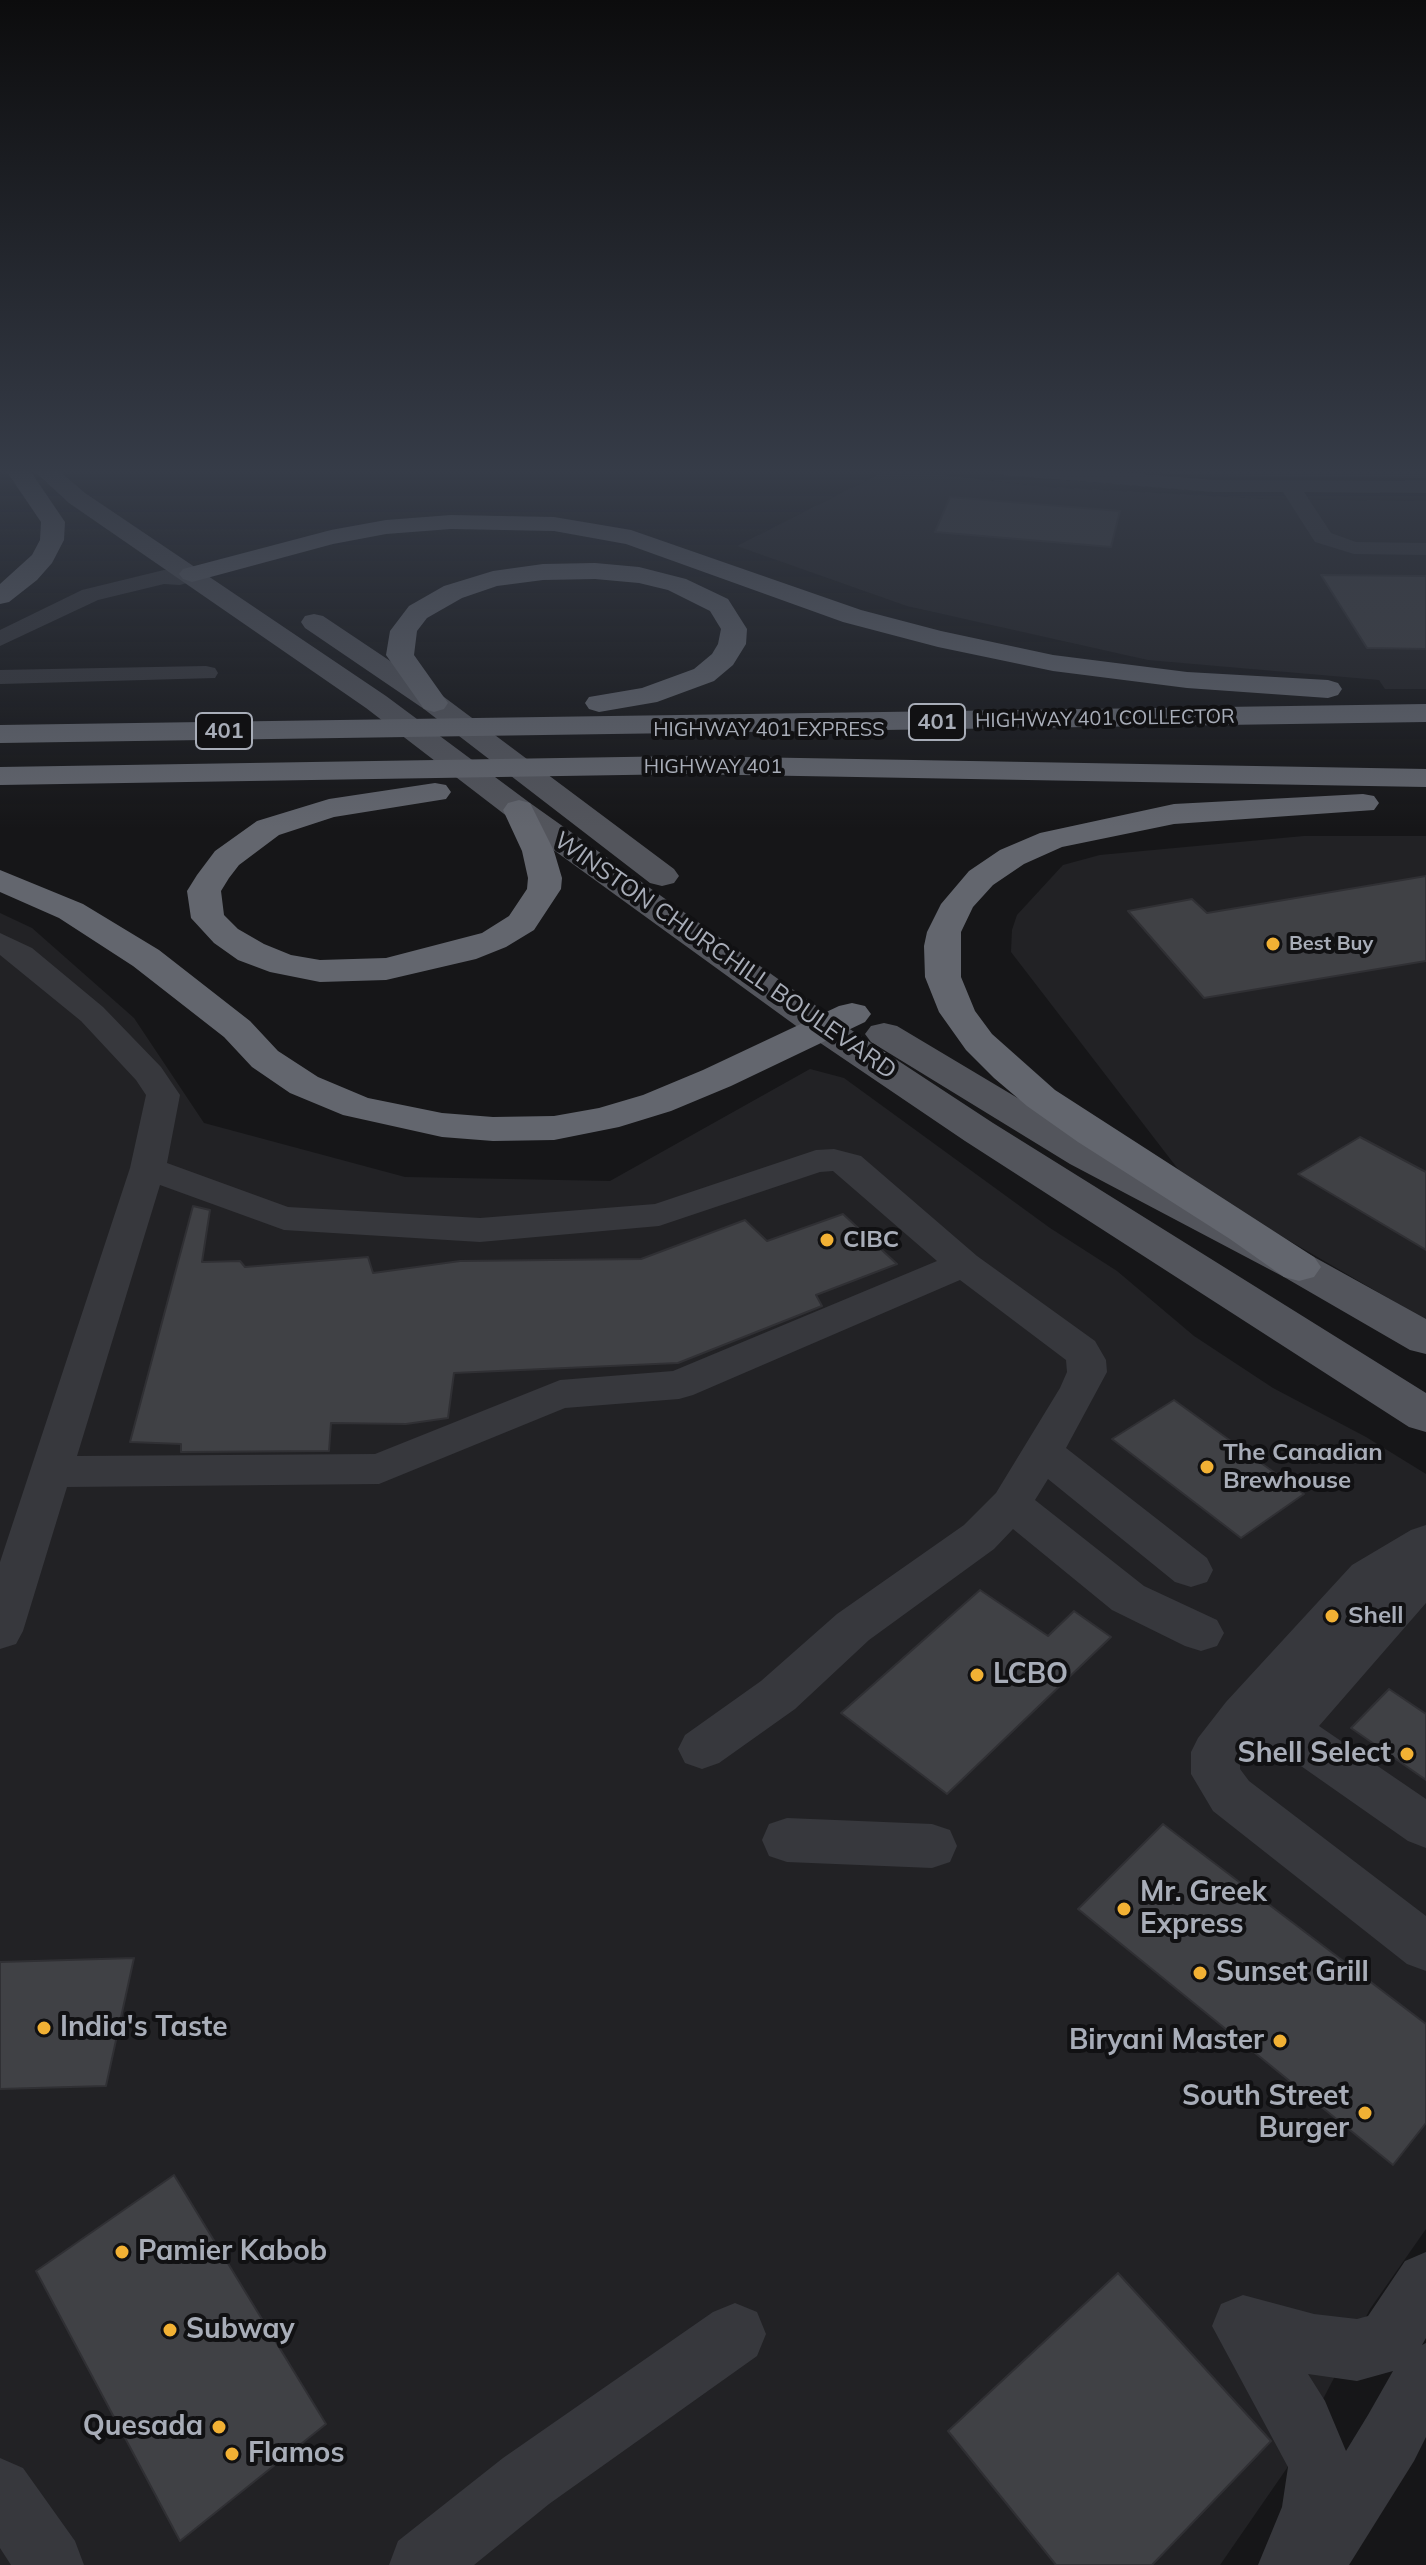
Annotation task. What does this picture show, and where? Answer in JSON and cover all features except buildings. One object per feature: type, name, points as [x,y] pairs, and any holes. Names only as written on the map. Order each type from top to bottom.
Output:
[{"type":"highway","points":[[441,716],[400,655],[404,631],[418,612],[463,589]]},
{"type":"highway","points":[[0,732],[105,717],[593,704],[647,696],[704,675],[723,659],[732,644],[734,629],[719,605],[688,589]]},
{"type":"highway","points":[[776,589],[852,616],[1053,663],[1187,680],[1426,693]]},
{"type":"highway","name":"HIGHWAY 401 COLLECTOR","points":[[441,716],[1426,713]]},
{"type":"highway","name":"401","points":[[0,732],[441,716]]},
{"type":"highway","name":"HIGHWAY 401 EXPRESS","points":[[441,716],[1426,733]]},
{"type":"highway","points":[[519,810],[538,851],[545,878],[544,889],[522,923],[494,940],[463,951],[386,969],[320,971],[283,964],[251,952],[226,936],[208,918],[204,891],[227,858],[268,828],[298,817],[387,798],[686,765]]},
{"type":"highway","name":"HIGHWAY 401","points":[[0,776],[686,765],[1426,778]]},
{"type":"highway","points":[[1299,1267],[1059,1111],[998,1061],[964,1023],[948,994],[941,961],[944,932],[958,904],[981,878],[1012,857],[1072,834],[1174,814],[1426,800]]},
{"type":"highway","points":[[0,880],[71,911],[146,958],[237,1029],[265,1059],[304,1085],[357,1107],[430,1123],[493,1129],[554,1128],[605,1119],[657,1103],[717,1078],[837,1021]]},
{"type":"main road","name":"WINSTON CHURCHILL BOULEVARD","points":[[205,589],[376,702],[519,810],[837,1021],[1299,1267],[1426,1339]]},
{"type":"main road","name":"WINSTON CHURCHILL BOULEVARD","points":[[295,610],[575,811],[837,1021],[992,1140],[1426,1415]]},
{"type":"street","points":[[0,639],[64,608],[157,589]]},
{"type":"street","points":[[0,677],[206,673]]},
{"type":"street","points":[[0,942],[70,993],[163,1095],[148,1168],[0,1631]]},
{"type":"street","points":[[148,1168],[284,1218],[480,1230],[659,1215],[816,1161],[834,1160],[849,1164],[964,1265],[1081,1351],[1087,1372],[1080,1389],[1011,1504],[979,1537],[866,1617],[778,1695],[702,1749]]},
{"type":"street","points":[[49,1472],[379,1469],[560,1394],[679,1385],[904,1287],[964,1265]]},
{"type":"street","points":[[1041,1451],[1191,1570]]},
{"type":"street","points":[[1011,1504],[1128,1598],[1201,1633]]},
{"type":"street","points":[[1265,1723],[1368,1577],[1426,1542]]},
{"type":"street","points":[[1426,1573],[1265,1723],[1215,1752],[1216,1774],[1231,1796],[1426,1947]]},
{"type":"street","points":[[1265,1723],[1426,1826]]},
{"type":"street","points":[[787,1840],[932,1846]]},
{"type":"street","points":[[1291,2565],[1315,2509],[1320,2467],[1302,2424],[1243,2326],[1314,2345],[1357,2350],[1387,2343],[1426,2282]]},
{"type":"street","points":[[422,2565],[526,2481],[735,2334]]},
{"type":"street","points":[[1311,2565],[1391,2438],[1426,2374]]},
{"type":"street","points":[[0,2491],[51,2565]]},
{"type":"shaded area","points":[[858,589],[1426,589],[1426,689],[1385,689],[1379,680],[1148,660],[907,606]]},
{"type":"shaded area","points":[[1304,836],[1426,836],[1426,1320],[1188,1182],[1011,952],[1012,930],[1017,915],[1063,865],[1100,855]]},
{"type":"shaded area","points":[[0,913],[32,928],[134,1018],[204,1123],[405,1177],[610,1181],[810,1069],[844,1078],[1050,1228],[1117,1271],[1194,1336],[1273,1388],[1366,1437],[1426,1474],[1426,2229],[1370,2309],[1287,2468],[1220,2565],[0,2565]]},
{"type":"place","name":"Best Buy","points":[[1273,944]]},
{"type":"place","name":"CIBC","points":[[827,1240]]},
{"type":"place","name":"The Canadian Brewhouse","points":[[1207,1467]]},
{"type":"place","name":"Shell","points":[[1332,1616]]},
{"type":"place","name":"LCBO","points":[[977,1675]]},
{"type":"place","name":"Shell Select","points":[[1407,1754]]},
{"type":"place","name":"Mr. Greek Express","points":[[1124,1909]]},
{"type":"place","name":"Sunset Grill","points":[[1200,1973]]},
{"type":"place","name":"India's Taste","points":[[44,2028]]},
{"type":"place","name":"Biryani Master","points":[[1280,2041]]},
{"type":"place","name":"South Street Burger","points":[[1365,2113]]},
{"type":"place","name":"Pamier Kabob","points":[[122,2252]]},
{"type":"place","name":"Subway","points":[[170,2330]]},
{"type":"place","name":"Quesada","points":[[219,2427]]},
{"type":"place","name":"Flamos","points":[[232,2454]]}]
